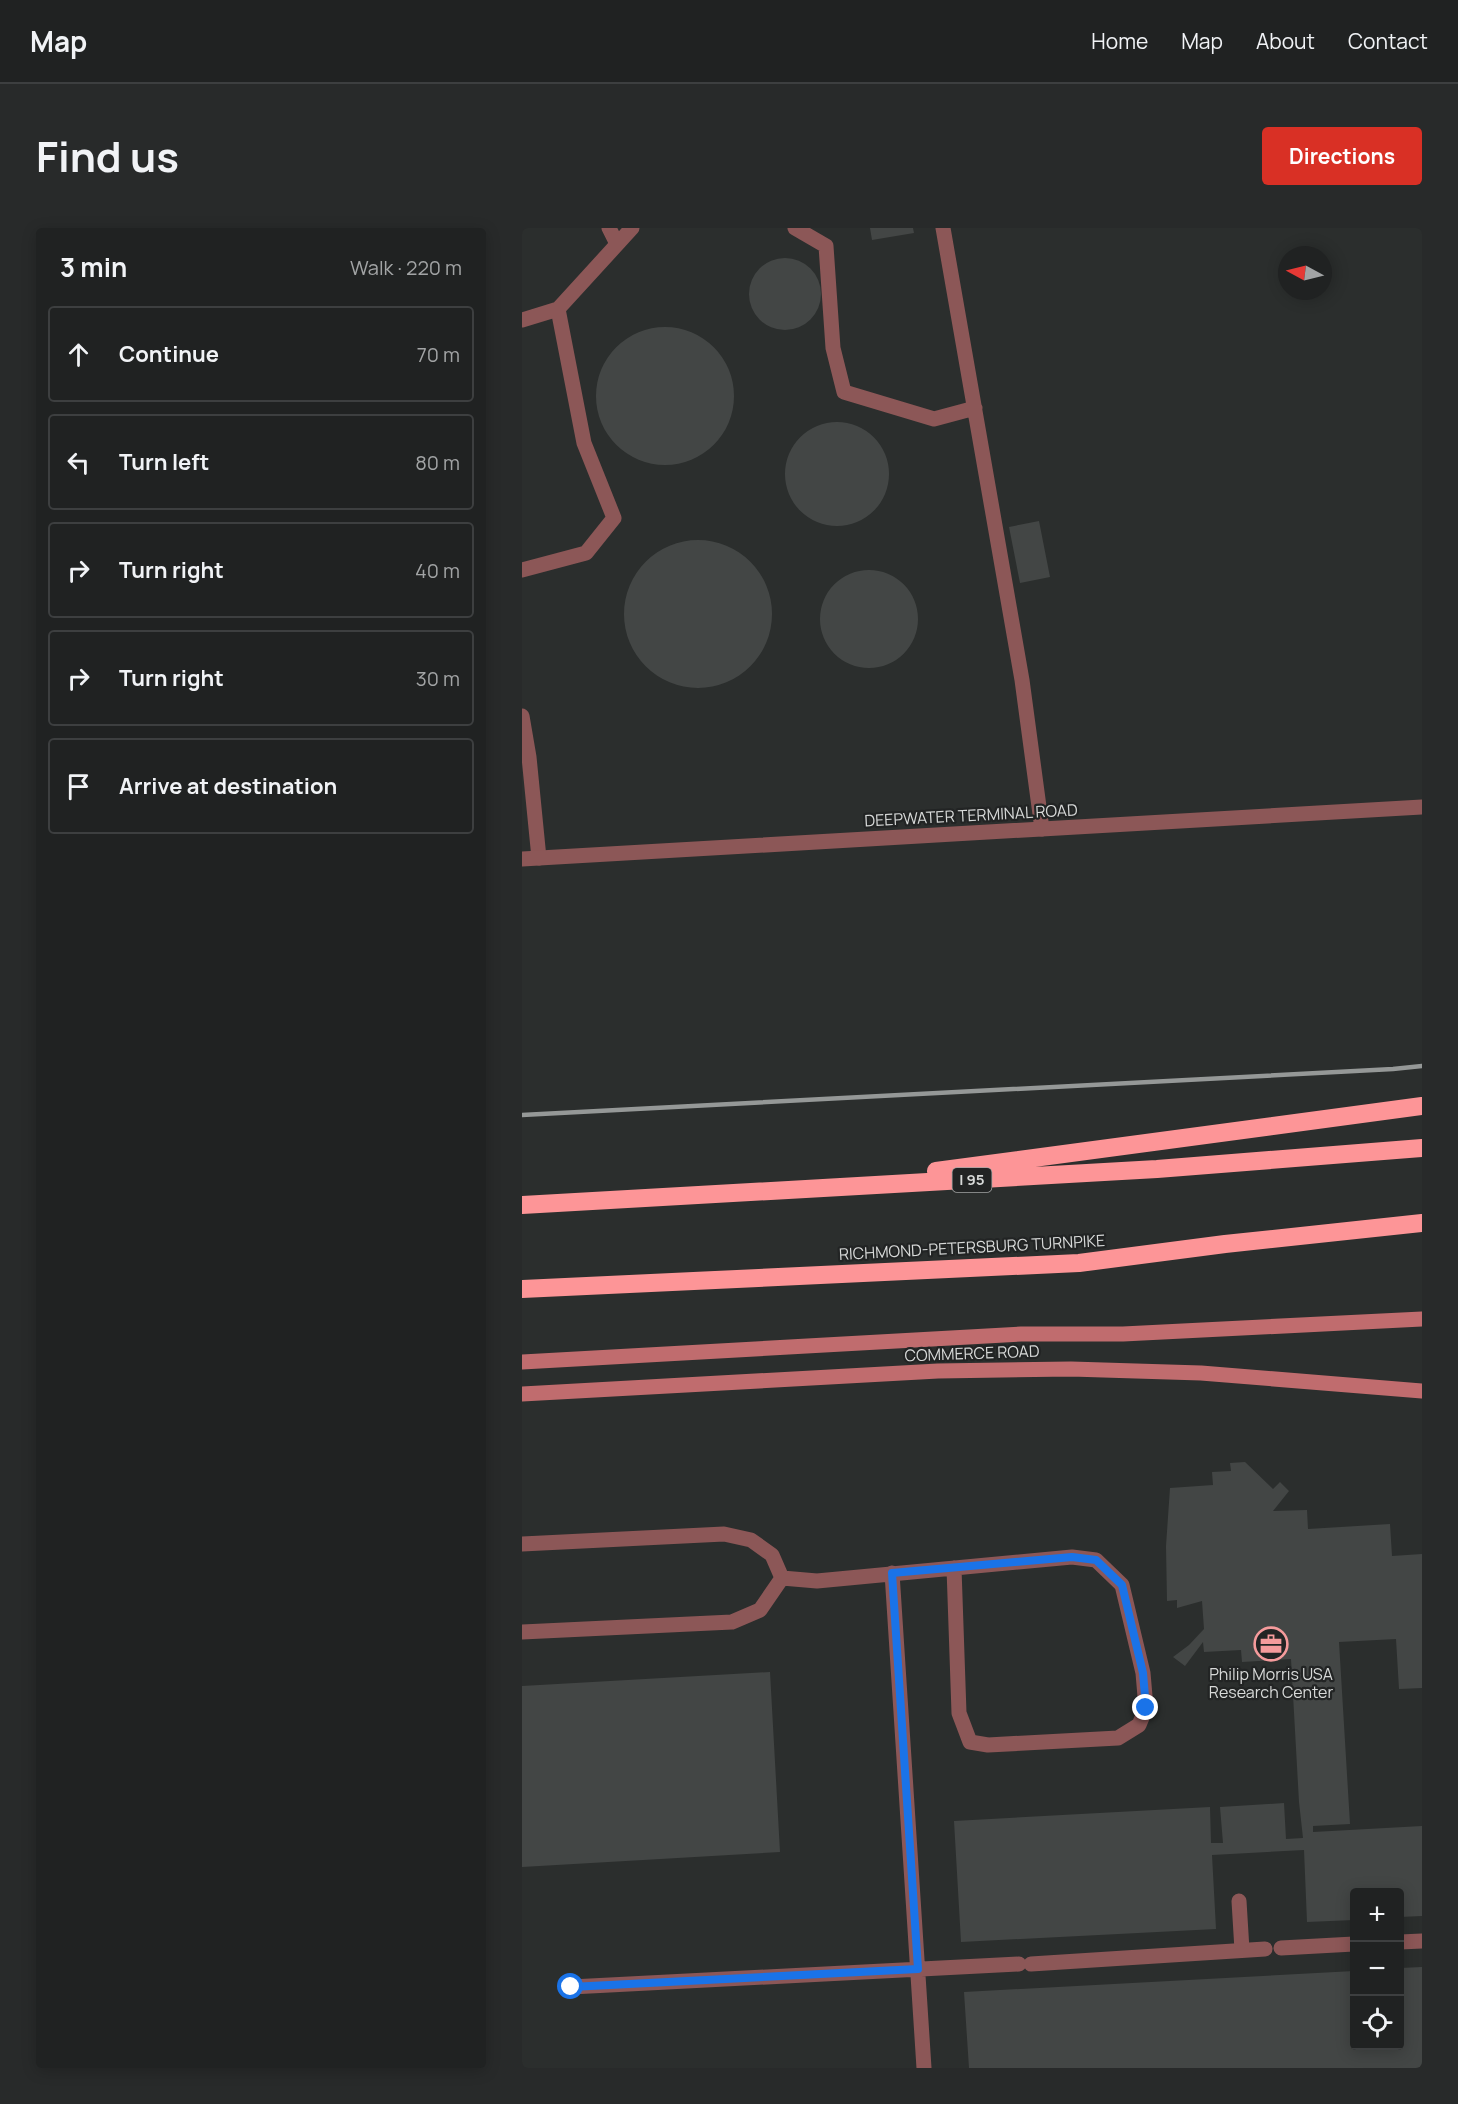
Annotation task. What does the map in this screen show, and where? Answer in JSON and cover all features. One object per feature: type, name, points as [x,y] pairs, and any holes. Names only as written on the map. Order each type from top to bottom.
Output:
[{"type":"highway","points":[[791,1191],[1422,1106]]},
{"type":"highway","name":"I 95","points":[[522,1205],[1157,1169],[1422,1148]]},
{"type":"highway","name":"RICHMOND-PETERSBURG TURNPIKE","points":[[522,1289],[1079,1263],[1225,1244],[1422,1223]]},
{"type":"main road","name":"COMMERCE ROAD","points":[[522,1362],[1021,1334],[1123,1335],[1422,1319]]},
{"type":"main road","name":"COMMERCE ROAD","points":[[522,1394],[938,1371],[1060,1369],[1201,1373],[1422,1391]]},
{"type":"street","points":[[609,228],[617,244]]},
{"type":"street","points":[[522,320],[558,309],[632,228]]},
{"type":"street","points":[[795,228],[826,246],[833,348],[844,392],[934,419],[975,408]]},
{"type":"street","points":[[943,228],[1022,680],[1042,829]]},
{"type":"street","points":[[522,570],[586,553],[614,518],[584,443],[558,309]]},
{"type":"street","points":[[522,717],[529,757],[539,858]]},
{"type":"street","name":"DEEPWATER TERMINAL ROAD","points":[[522,859],[1422,807]]},
{"type":"street","points":[[522,1544],[724,1534],[751,1540],[772,1555],[782,1578]]},
{"type":"street","points":[[782,1578],[817,1581],[892,1573],[1072,1557],[1096,1560],[1122,1585],[1143,1673],[1146,1708],[1139,1725],[1118,1738],[988,1745],[970,1742],[959,1713],[954,1568]]},
{"type":"street","points":[[892,1573],[924,2068]]},
{"type":"street","points":[[522,1632],[732,1622],[760,1610],[782,1578]]},
{"type":"street","points":[[1239,1901],[1242,1950]]},
{"type":"street","points":[[1404,1942],[1422,1941]]},
{"type":"street","points":[[1281,1948],[1350,1944]]},
{"type":"street","points":[[571,1987],[1025,1964],[1265,1949]]},
{"type":"building","points":[[870,228],[913,228],[914,233],[872,240]]},
{"type":"building","points":[[785,258],[805,264],[815,274],[821,294],[815,314],[805,324],[785,330],[765,324],[755,314],[749,294],[755,274],[765,264]]},
{"type":"building","points":[[665,327],[691,332],[714,347],[729,370],[734,396],[729,422],[714,445],[691,460],[665,465],[639,460],[616,445],[601,422],[596,396],[601,370],[616,347],[639,332]]},
{"type":"building","points":[[837,422],[857,426],[866,431],[880,445],[885,454],[889,474],[885,494],[880,503],[866,517],[857,522],[837,526],[817,522],[808,517],[794,503],[789,494],[785,474],[789,454],[794,445],[808,431],[817,426]]},
{"type":"building","points":[[1039,521],[1050,577],[1020,583],[1009,527]]},
{"type":"building","points":[[698,540],[712,541],[726,546],[739,552],[750,562],[760,573],[766,586],[771,600],[771,628],[766,642],[760,655],[750,666],[739,676],[726,682],[712,687],[698,688],[684,687],[670,682],[657,676],[646,666],[636,655],[630,642],[625,628],[624,614],[625,600],[630,586],[636,573],[646,562],[657,552],[670,546],[684,541]]},
{"type":"building","points":[[869,570],[888,574],[904,584],[914,600],[918,619],[914,638],[904,654],[888,664],[869,668],[850,664],[834,654],[824,638],[820,619],[824,600],[834,584],[850,574]]},
{"type":"building","points":[[1245,1462],[1273,1489],[1280,1482],[1289,1491],[1273,1511],[1307,1510],[1308,1529],[1390,1524],[1392,1556],[1422,1554],[1422,1688],[1399,1689],[1396,1639],[1339,1642],[1350,1824],[1313,1826],[1313,1832],[1422,1826],[1422,1916],[1404,1917],[1404,1888],[1350,1888],[1350,1920],[1307,1922],[1304,1850],[1212,1855],[1216,1929],[961,1942],[954,1821],[1210,1807],[1211,1843],[1223,1843],[1220,1807],[1284,1803],[1286,1839],[1303,1838],[1291,1659],[1242,1662],[1241,1650],[1204,1652],[1203,1642],[1185,1666],[1173,1657],[1189,1645],[1204,1629],[1202,1601],[1177,1608],[1177,1600],[1167,1601],[1166,1546],[1170,1488],[1213,1485],[1212,1472],[1231,1471],[1230,1463]]},
{"type":"building","points":[[770,1672],[780,1852],[522,1867],[522,1686]]},
{"type":"building","points":[[1422,1967],[1422,2068],[969,2068],[964,1992],[1350,1971],[1350,2050],[1404,2050],[1404,1968]]},
{"type":"railway","points":[[522,1115],[1422,1066]]},
{"type":"place","name":"Philip Morris USA Research Center","points":[[1271,1644]]},
{"type":"route","points":[[571,1987],[918,1969],[892,1573],[1072,1557],[1096,1560],[1122,1585],[1143,1673],[1146,1708]]}]
